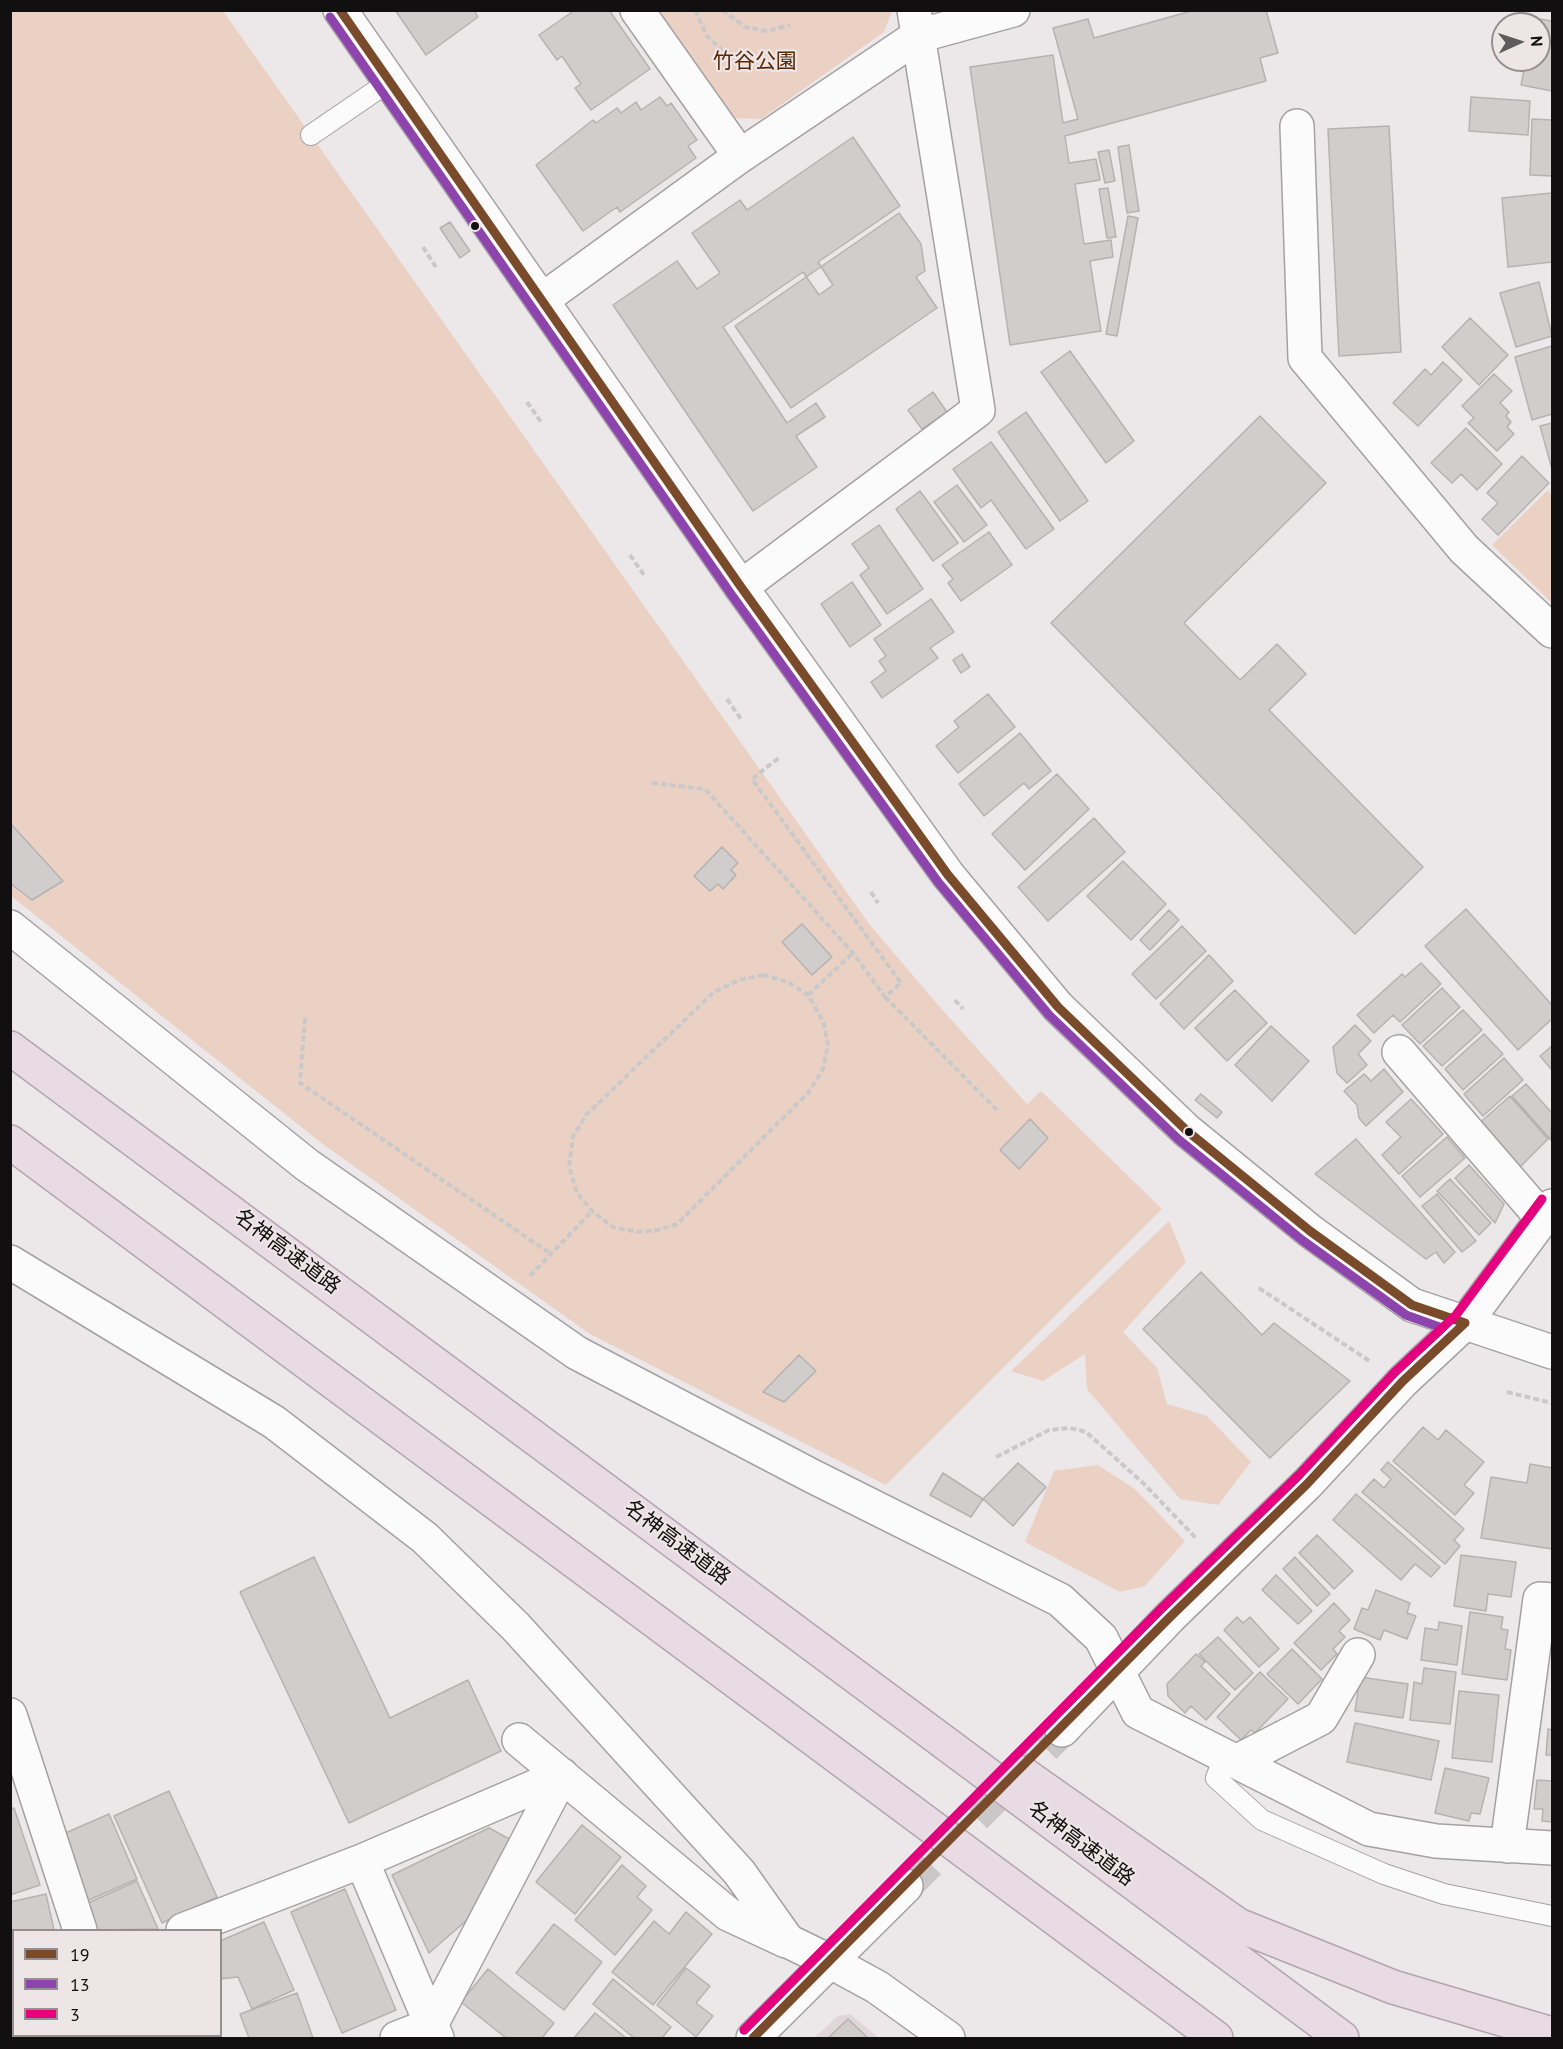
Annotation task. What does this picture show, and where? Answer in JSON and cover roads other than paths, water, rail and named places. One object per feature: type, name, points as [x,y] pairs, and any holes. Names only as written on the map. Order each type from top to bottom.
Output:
[{"type":"highway","name":"名神高速道路","points":[[10,1048],[1342,2038]]},
{"type":"highway","points":[[10,1142],[1216,2038]]},
{"type":"highway","points":[[282,1248],[1238,1925],[1393,1987],[1552,2034]]},
{"type":"street","points":[[340,10],[741,587],[948,875],[1058,1007],[1186,1130],[1310,1231],[1412,1305],[1552,1352]]},
{"type":"street","points":[[637,10],[740,156]]},
{"type":"street","points":[[542,300],[740,156],[916,23],[1013,10]]},
{"type":"street","points":[[741,587],[978,410],[916,23]]},
{"type":"street","points":[[1297,126],[1305,358],[1464,549],[1552,631]]},
{"type":"street","points":[[10,927],[307,1165],[577,1353],[801,1471],[1060,1600],[1101,1638],[1138,1712],[1370,1829],[1437,1841],[1552,1848]]},
{"type":"street","points":[[1062,1730],[1170,1617],[1307,1484],[1403,1381],[1465,1323],[1548,1212],[1399,1052]]},
{"type":"street","points":[[10,1262],[274,1422],[425,1538],[516,1627],[739,1872],[788,1941]]},
{"type":"street","points":[[1507,1846],[1540,1599],[1552,1600]]},
{"type":"street","points":[[1230,1759],[1320,1718],[1358,1655]]},
{"type":"street","points":[[10,1715],[80,1929]]},
{"type":"street","points":[[519,1740],[728,1914],[877,1986],[948,2038]]},
{"type":"street","points":[[186,1929],[362,1860],[562,1775]]},
{"type":"street","points":[[434,2032],[562,1775]]},
{"type":"street","points":[[362,1860],[434,2032]]},
{"type":"street","points":[[753,2038],[906,1886]]},
{"type":"street","points":[[397,2038],[434,2032]]},
{"type":"lane","points":[[311,135],[390,81]]},
{"type":"lane","points":[[1230,1759],[1216,1779],[1262,1820],[1384,1874],[1434,1890],[1513,1910],[1552,1916]]},
{"type":"tunnel","points":[[906,1886],[1062,1730]]},
{"type":"park label","name":"竹谷公園","points":[[755,62]]}]
